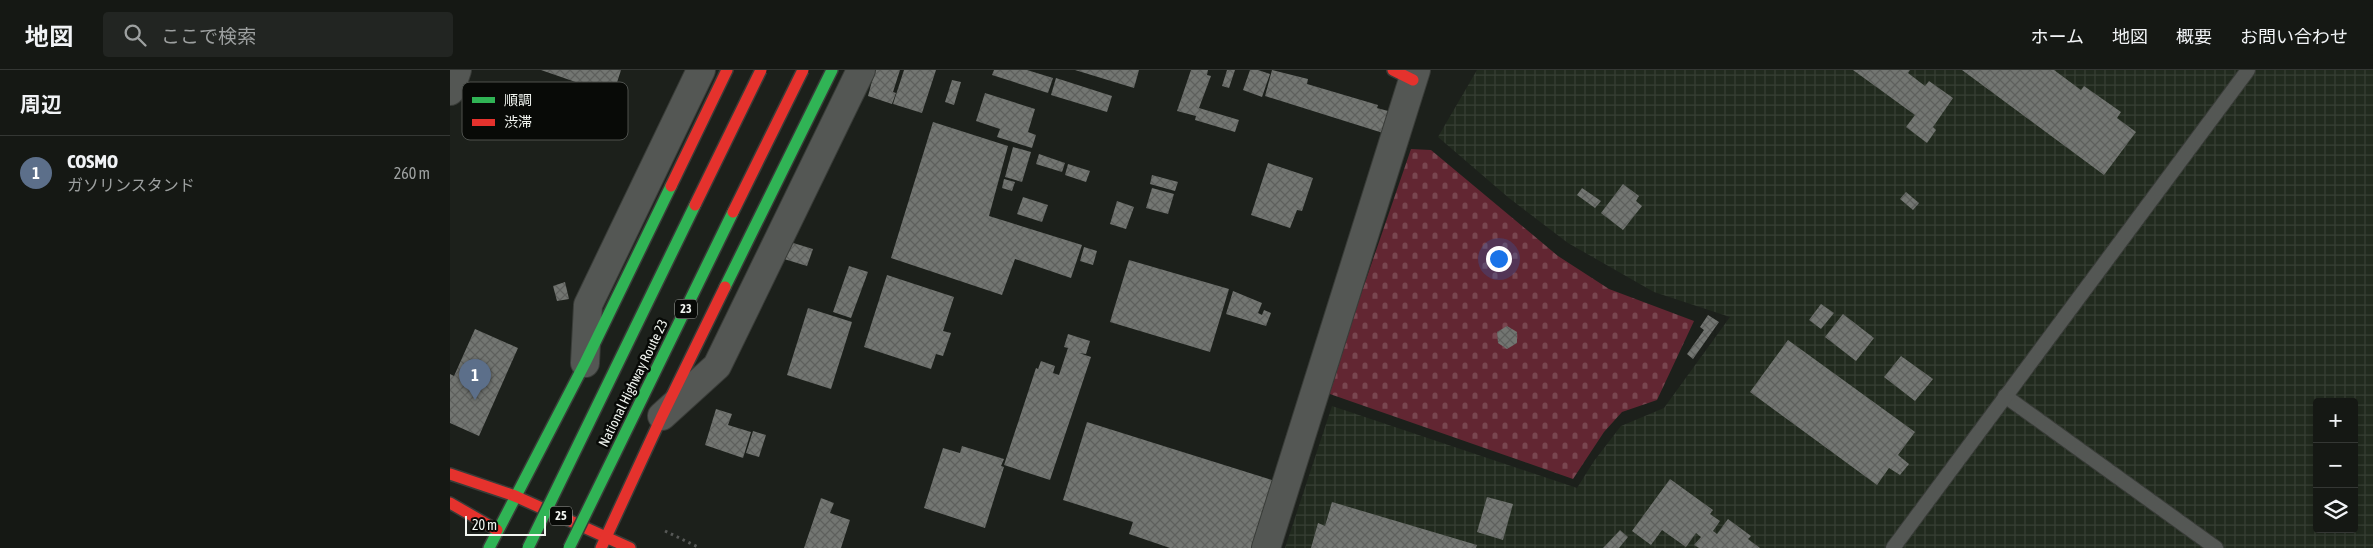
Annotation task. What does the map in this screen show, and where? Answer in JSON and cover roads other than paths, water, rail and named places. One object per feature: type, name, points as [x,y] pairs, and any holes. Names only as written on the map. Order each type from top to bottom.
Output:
[{"type":"main road","points":[[489,548],[585,362],[727,70]]},
{"type":"main road","name":"National Highway Route 23","points":[[520,542],[761,70]]},
{"type":"main road","name":"National Highway Route 23","points":[[569,548],[803,70]]},
{"type":"main road","name":"23","points":[[608,537],[662,416],[832,70]]},
{"type":"main road","points":[[450,474],[515,496]]},
{"type":"main road","name":"25","points":[[515,496],[630,548]]},
{"type":"main road","points":[[450,503],[497,530],[535,548]]},
{"type":"main road","points":[[601,548],[608,537]]},
{"type":"street","points":[[450,91],[456,70]]},
{"type":"street","points":[[585,362],[588,305],[701,70]]},
{"type":"street","points":[[662,416],[717,366],[861,70]]},
{"type":"street","points":[[1266,548],[1407,73]]},
{"type":"lane","points":[[1893,548],[2248,70]]},
{"type":"lane","points":[[2005,396],[2216,548]]},
{"type":"place","name":"COSMO","points":[[475,400]]}]
